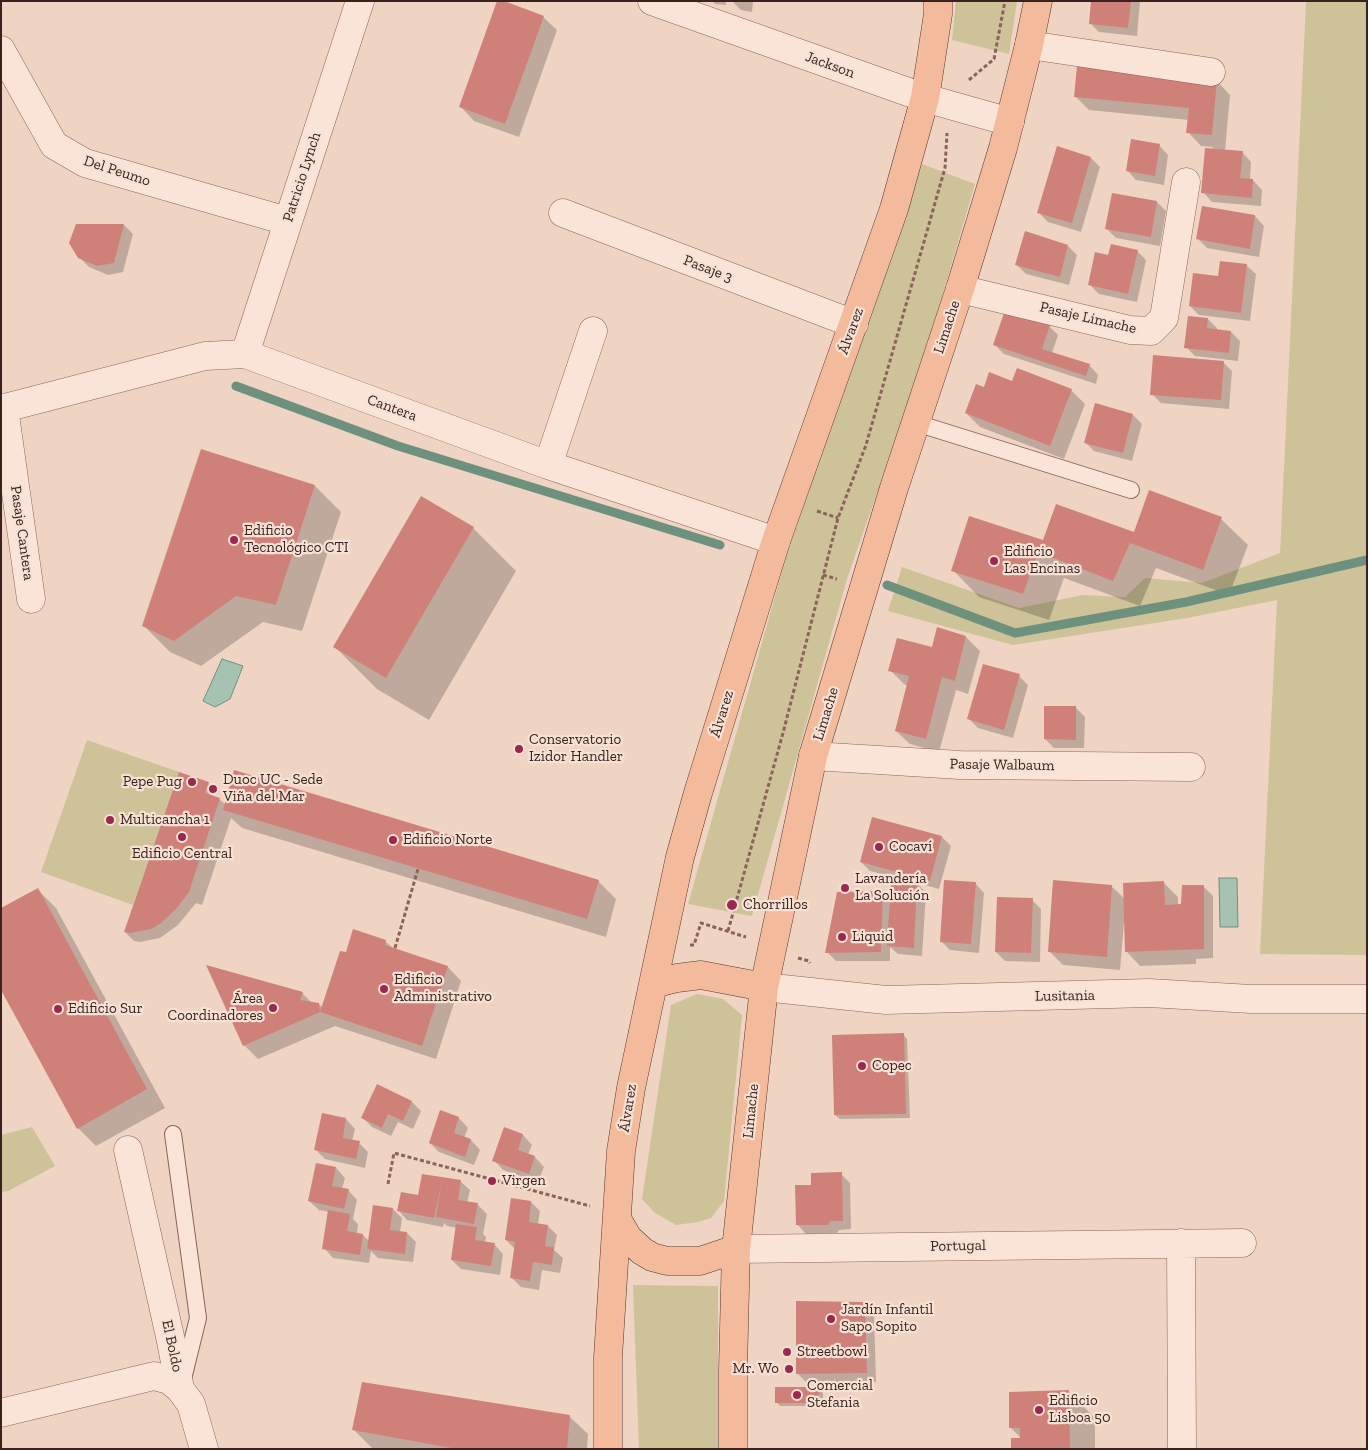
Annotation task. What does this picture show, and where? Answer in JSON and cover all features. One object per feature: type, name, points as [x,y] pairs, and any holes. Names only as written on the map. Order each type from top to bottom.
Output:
[{"type":"main road","name":"Álvarez","points":[[608,1449],[608,1357],[621,1151],[631,1088],[680,857],[776,541],[894,209],[925,98],[938,14],[938,1]]},
{"type":"main road","name":"Limache","points":[[733,1449],[736,1249],[764,987],[813,756],[894,488],[960,288],[1010,122],[1038,1]]},
{"type":"main road","points":[[653,984],[701,975],[764,987]]},
{"type":"main road","points":[[617,1216],[628,1238],[642,1251],[652,1257],[667,1261],[700,1261],[736,1249]]},
{"type":"street","name":"Patricio Lynch","points":[[245,354],[360,1]]},
{"type":"street","name":"Jackson","points":[[652,1],[925,98],[1010,122]]},
{"type":"street","points":[[1029,45],[1211,72]]},
{"type":"street","name":"Del Peumo","points":[[1,50],[54,145],[85,163],[288,221]]},
{"type":"street","name":"Pasaje Limache","points":[[960,288],[1130,330],[1151,332],[1164,318],[1186,182]]},
{"type":"street","name":"Pasaje 3","points":[[563,213],[854,324]]},
{"type":"street","points":[[548,465],[593,331]]},
{"type":"street","name":"Cantera","points":[[3,408],[205,356],[245,354],[548,465],[776,541]]},
{"type":"street","name":"Pasaje Cantera","points":[[3,408],[31,599]]},
{"type":"street","name":"Pasaje Walbaum","points":[[813,756],[960,765],[1191,767]]},
{"type":"street","name":"Lusitania","points":[[764,987],[886,1000],[1149,994],[1251,999],[1367,999]]},
{"type":"street","name":"El Boldo","points":[[128,1150],[180,1389]]},
{"type":"street","points":[[1181,1243],[1182,1449]]},
{"type":"street","name":"Portugal","points":[[736,1249],[1242,1243]]},
{"type":"street","name":"El Boldo","points":[[1,1413],[154,1376],[169,1380],[180,1389]]},
{"type":"street","points":[[180,1389],[191,1404],[204,1449]]},
{"type":"lane","points":[[916,423],[1131,490]]},
{"type":"lane","points":[[173,1134],[198,1318],[180,1389]]},
{"type":"path","points":[[728,931],[783,733],[838,518],[866,445],[945,168],[948,122],[958,90],[994,59],[1005,1]]},
{"type":"path","points":[[395,948],[418,869]]},
{"type":"path","points":[[388,1184],[394,1153],[617,1216]]},
{"type":"shaded area","points":[[956,1],[1017,1],[1009,54],[952,40]]},
{"type":"shaded area","points":[[1306,1],[1367,1],[1367,955],[1260,954],[1277,600],[1187,618],[1013,645],[888,611],[902,567],[1019,608],[1083,595],[1125,597],[1145,578],[1202,583],[1280,553]]},
{"type":"shaded area","points":[[922,164],[975,184],[925,355],[847,579],[752,916],[688,904],[787,554]]},
{"type":"shaded area","points":[[222,659],[243,666],[230,699],[215,707],[203,701]]},
{"type":"shaded area","name":"Multicancha 1","points":[[87,740],[179,772],[133,905],[41,872]]},
{"type":"shaded area","points":[[1219,878],[1237,878],[1238,927],[1220,927]]},
{"type":"shaded area","points":[[697,994],[723,999],[742,1015],[724,1201],[711,1218],[676,1225],[655,1213],[642,1199],[671,1005]]},
{"type":"shaded area","points":[[32,1127],[55,1166],[8,1191],[1,1192],[1,1135]]},
{"type":"shaded area","points":[[633,1285],[718,1286],[718,1449],[639,1449]]},
{"type":"building","points":[[497,1],[504,1],[544,16],[505,124],[459,107]]},
{"type":"building","points":[[1091,1],[1131,1],[1128,28],[1089,24]]},
{"type":"building","points":[[1077,66],[1217,80],[1212,135],[1186,133],[1189,108],[1074,97]]},
{"type":"building","points":[[1131,139],[1160,144],[1155,176],[1126,171]]},
{"type":"building","points":[[1057,146],[1091,157],[1072,223],[1037,213]]},
{"type":"building","points":[[1205,148],[1243,151],[1240,178],[1253,179],[1252,198],[1201,193]]},
{"type":"building","points":[[1112,193],[1157,201],[1151,237],[1105,229]]},
{"type":"building","points":[[1202,206],[1255,215],[1250,249],[1196,239]]},
{"type":"building","points":[[76,224],[124,224],[114,263],[97,266],[78,258],[69,243]]},
{"type":"building","points":[[1025,231],[1068,245],[1060,277],[1015,265]]},
{"type":"building","points":[[1111,244],[1138,250],[1128,294],[1088,285],[1095,252],[1108,255]]},
{"type":"building","points":[[1220,261],[1247,264],[1241,313],[1189,306],[1193,273],[1218,276]]},
{"type":"building","points":[[1005,310],[1050,325],[1042,349],[1090,364],[1086,376],[993,345]]},
{"type":"building","points":[[1188,316],[1208,318],[1207,328],[1231,331],[1229,353],[1184,348]]},
{"type":"building","points":[[1153,355],[1224,361],[1221,400],[1150,395]]},
{"type":"building","points":[[1017,368],[1072,389],[1050,446],[965,413],[976,384],[984,387],[989,372],[1012,381]]},
{"type":"building","points":[[1095,403],[1133,414],[1123,453],[1084,443]]},
{"type":"building","name":"Edificio Tecnológico CTI","points":[[201,449],[315,485],[276,605],[236,596],[174,641],[142,626]]},
{"type":"building","points":[[1149,490],[1222,517],[1203,570],[1130,543],[1113,581],[1038,552],[1023,594],[951,571],[969,516],[1043,540],[1056,504],[1134,532]]},
{"type":"building","points":[[421,496],[474,527],[386,678],[333,647]]},
{"type":"building","points":[[937,627],[966,636],[955,681],[942,677],[926,739],[895,731],[909,676],[888,671],[897,638],[932,647]]},
{"type":"building","points":[[983,664],[1020,674],[1004,730],[967,719]]},
{"type":"building","points":[[1044,706],[1076,706],[1076,740],[1044,739]]},
{"type":"building","name":"Edificio Norte","points":[[234,770],[599,880],[587,919],[223,810]]},
{"type":"building","name":"Edificio Central","points":[[179,772],[209,782],[205,793],[220,798],[189,892],[176,909],[160,924],[151,929],[130,933],[124,932]]},
{"type":"building","points":[[872,817],[942,836],[930,881],[860,862]]},
{"type":"building","points":[[944,880],[976,882],[971,944],[940,942]]},
{"type":"building","points":[[1053,880],[1112,885],[1107,957],[1048,952]]},
{"type":"building","points":[[891,881],[917,882],[914,948],[887,946]]},
{"type":"building","points":[[1164,881],[1165,905],[1181,904],[1182,885],[1204,885],[1204,949],[1125,952],[1123,883]]},
{"type":"building","name":"Edificio Sur","points":[[38,888],[147,1089],[77,1129],[1,990],[1,908]]},
{"type":"building","points":[[883,891],[881,952],[825,953],[837,892]]},
{"type":"building","points":[[997,897],[1033,898],[1031,953],[995,952]]},
{"type":"building","name":"Edificio Administrativo","points":[[353,929],[386,940],[385,945],[448,966],[422,1046],[320,1012],[340,951],[346,952]]},
{"type":"building","name":"Área Coordinadores","points":[[206,965],[303,992],[300,1000],[319,1003],[320,1012],[243,1046]]},
{"type":"building","points":[[904,1033],[906,1114],[834,1115],[832,1035]]},
{"type":"building","points":[[377,1084],[412,1101],[403,1121],[388,1114],[382,1128],[361,1118]]},
{"type":"building","points":[[440,1110],[459,1117],[454,1133],[471,1139],[465,1157],[429,1143]]},
{"type":"building","points":[[322,1113],[346,1118],[343,1138],[360,1141],[356,1159],[314,1150]]},
{"type":"building","points":[[504,1127],[523,1134],[518,1150],[535,1156],[529,1174],[492,1161]]},
{"type":"building","points":[[316,1163],[336,1167],[332,1186],[349,1189],[344,1209],[308,1201]]},
{"type":"building","points":[[842,1172],[843,1221],[830,1221],[828,1225],[796,1225],[795,1185],[811,1185],[811,1173]]},
{"type":"building","points":[[422,1174],[461,1180],[458,1200],[478,1203],[474,1224],[436,1217],[441,1186],[434,1218],[397,1211],[401,1192],[418,1195]]},
{"type":"building","points":[[511,1198],[531,1201],[529,1222],[548,1225],[545,1246],[554,1247],[552,1265],[533,1262],[530,1281],[510,1278],[515,1242],[505,1240]]},
{"type":"building","points":[[373,1205],[393,1208],[390,1230],[407,1232],[405,1254],[367,1249]]},
{"type":"building","points":[[328,1210],[350,1214],[347,1231],[363,1234],[360,1255],[322,1249]]},
{"type":"building","points":[[456,1224],[477,1227],[475,1240],[495,1243],[491,1266],[451,1260]]},
{"type":"building","points":[[796,1301],[865,1302],[867,1373],[796,1374]]},
{"type":"building","points":[[362,1382],[570,1415],[567,1449],[457,1449],[352,1430]]},
{"type":"building","name":"Comercial Stefania","points":[[775,1387],[819,1387],[819,1403],[775,1403]]},
{"type":"building","name":"Edificio Lisboa 50","points":[[1069,1390],[1070,1449],[1011,1449],[1011,1438],[1020,1438],[1020,1428],[1009,1428],[1009,1392]]},
{"type":"waterway","points":[[236,386],[398,446],[720,545]]},
{"type":"waterway","points":[[887,585],[1015,633],[1186,602],[1367,560]]},
{"type":"place","name":"Edificio Tecnológico CTI","points":[[234,540]]},
{"type":"place","name":"Edificio Las Encinas","points":[[994,561]]},
{"type":"place","name":"Conservatorio Izidor Handler","points":[[519,749]]},
{"type":"place","name":"Pepe Pug","points":[[192,782]]},
{"type":"place","name":"Duoc UC - Sede Viña del Mar","points":[[213,789]]},
{"type":"place","name":"Multicancha 1","points":[[110,820]]},
{"type":"place","name":"Edificio Central","points":[[182,837]]},
{"type":"place","name":"Edificio Norte","points":[[393,840]]},
{"type":"place","name":"Cocaví","points":[[879,847]]},
{"type":"place","name":"Lavandería La Solución","points":[[845,888]]},
{"type":"place","name":"Chorrillos","points":[[732,905]]},
{"type":"place","name":"Liquid","points":[[842,937]]},
{"type":"place","name":"Edificio Administrativo","points":[[384,989]]},
{"type":"place","name":"Área Coordinadores","points":[[273,1008]]},
{"type":"place","name":"Edificio Sur","points":[[58,1009]]},
{"type":"place","name":"Copec","points":[[862,1066]]},
{"type":"place","name":"Virgen","points":[[492,1181]]},
{"type":"place","name":"Jardín Infantil Sapo Sopito","points":[[831,1319]]},
{"type":"place","name":"Streetbowl","points":[[787,1352]]},
{"type":"place","name":"Mr. Wo","points":[[789,1369]]},
{"type":"place","name":"Comercial Stefania","points":[[797,1395]]},
{"type":"place","name":"Edificio Lisboa 50","points":[[1039,1410]]}]
